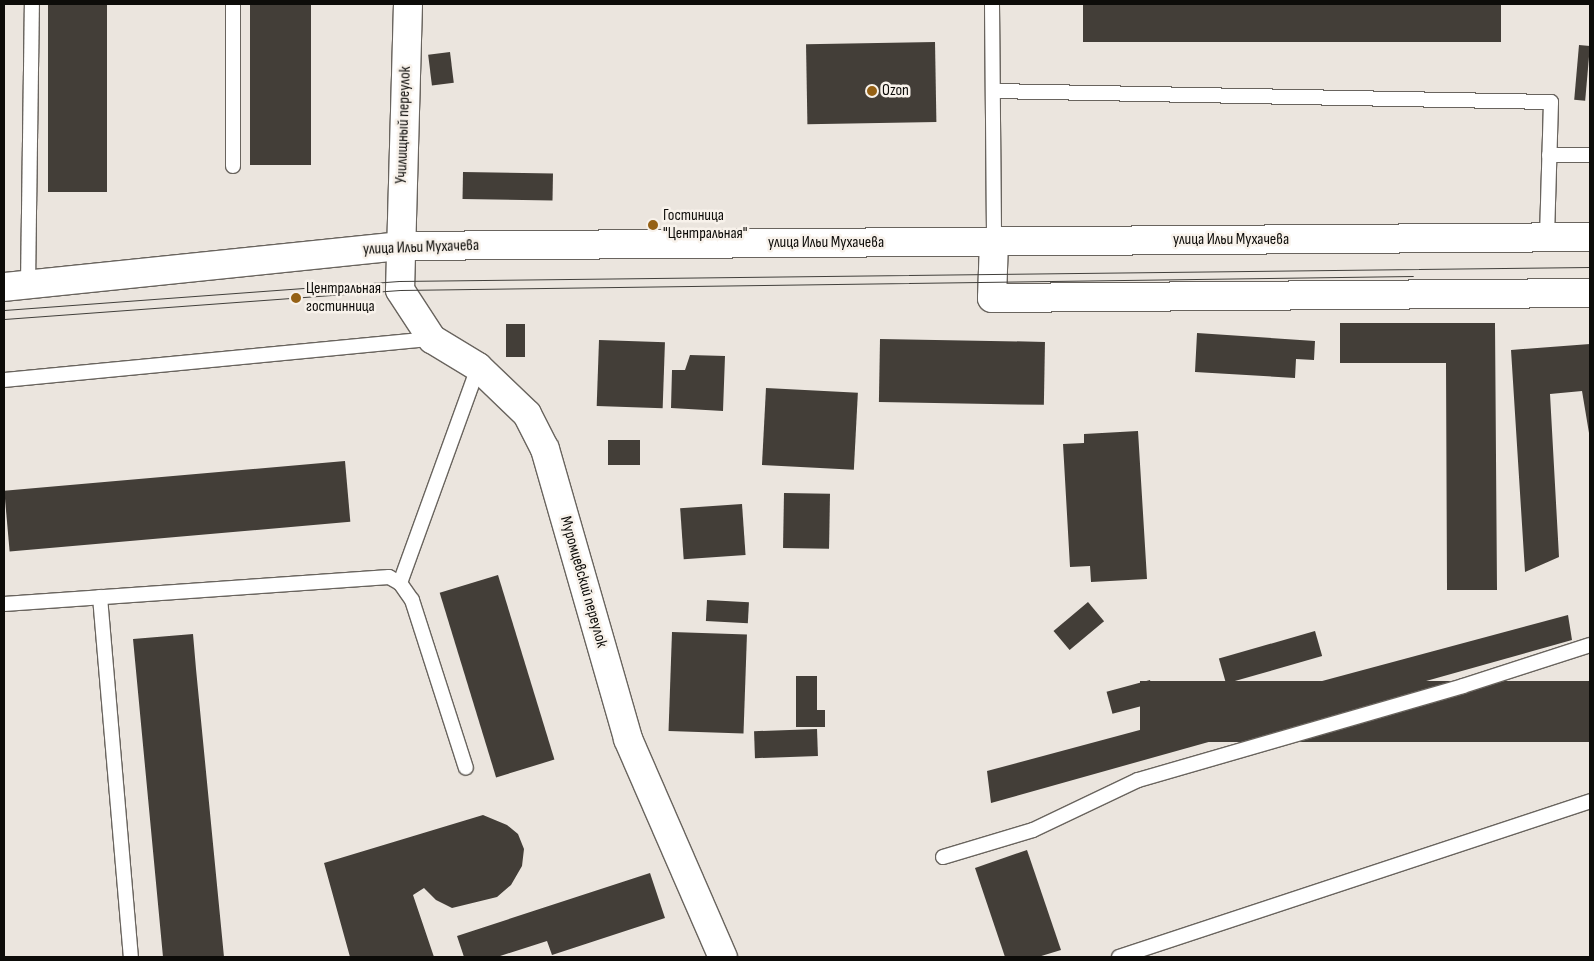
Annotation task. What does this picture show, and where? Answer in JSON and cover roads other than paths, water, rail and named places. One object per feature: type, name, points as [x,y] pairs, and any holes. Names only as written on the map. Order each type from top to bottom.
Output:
[{"type":"street","name":"Училищный переулок","points":[[400,246],[408,4]]},
{"type":"street","name":"улица Ильи Мухачева","points":[[16,285],[400,246],[1590,237]]},
{"type":"street","points":[[994,241],[992,298],[1590,293]]},
{"type":"street","name":"Муромцевский переулок","points":[[400,246],[400,290],[432,340],[478,367],[527,414],[545,449],[628,739],[723,957]]},
{"type":"lane","points":[[16,285],[32,4]]},
{"type":"lane","points":[[233,4],[233,166]]},
{"type":"lane","points":[[992,4],[994,241]]},
{"type":"lane","points":[[993,91],[1551,102],[1546,237]]},
{"type":"lane","points":[[1549,155],[1590,155]]},
{"type":"lane","points":[[4,380],[432,340]]},
{"type":"lane","points":[[400,583],[478,367]]},
{"type":"lane","points":[[4,604],[389,576],[400,583],[412,600],[466,768]]},
{"type":"lane","points":[[100,597],[132,957]]},
{"type":"lane","points":[[943,857],[1033,830],[1138,780],[1463,686],[1590,645]]},
{"type":"lane","points":[[1119,957],[1590,801]]},
{"type":"tram line","points":[[4,310],[399,281],[1590,267]]},
{"type":"tram line","points":[[4,319],[400,290],[1413,276]]},
{"type":"place","name":"Ozon","points":[[872,91]]},
{"type":"place","name":"Гостиница \"Центральная\"","points":[[653,225]]},
{"type":"place","name":"Центральная гостинница","points":[[296,298]]}]
